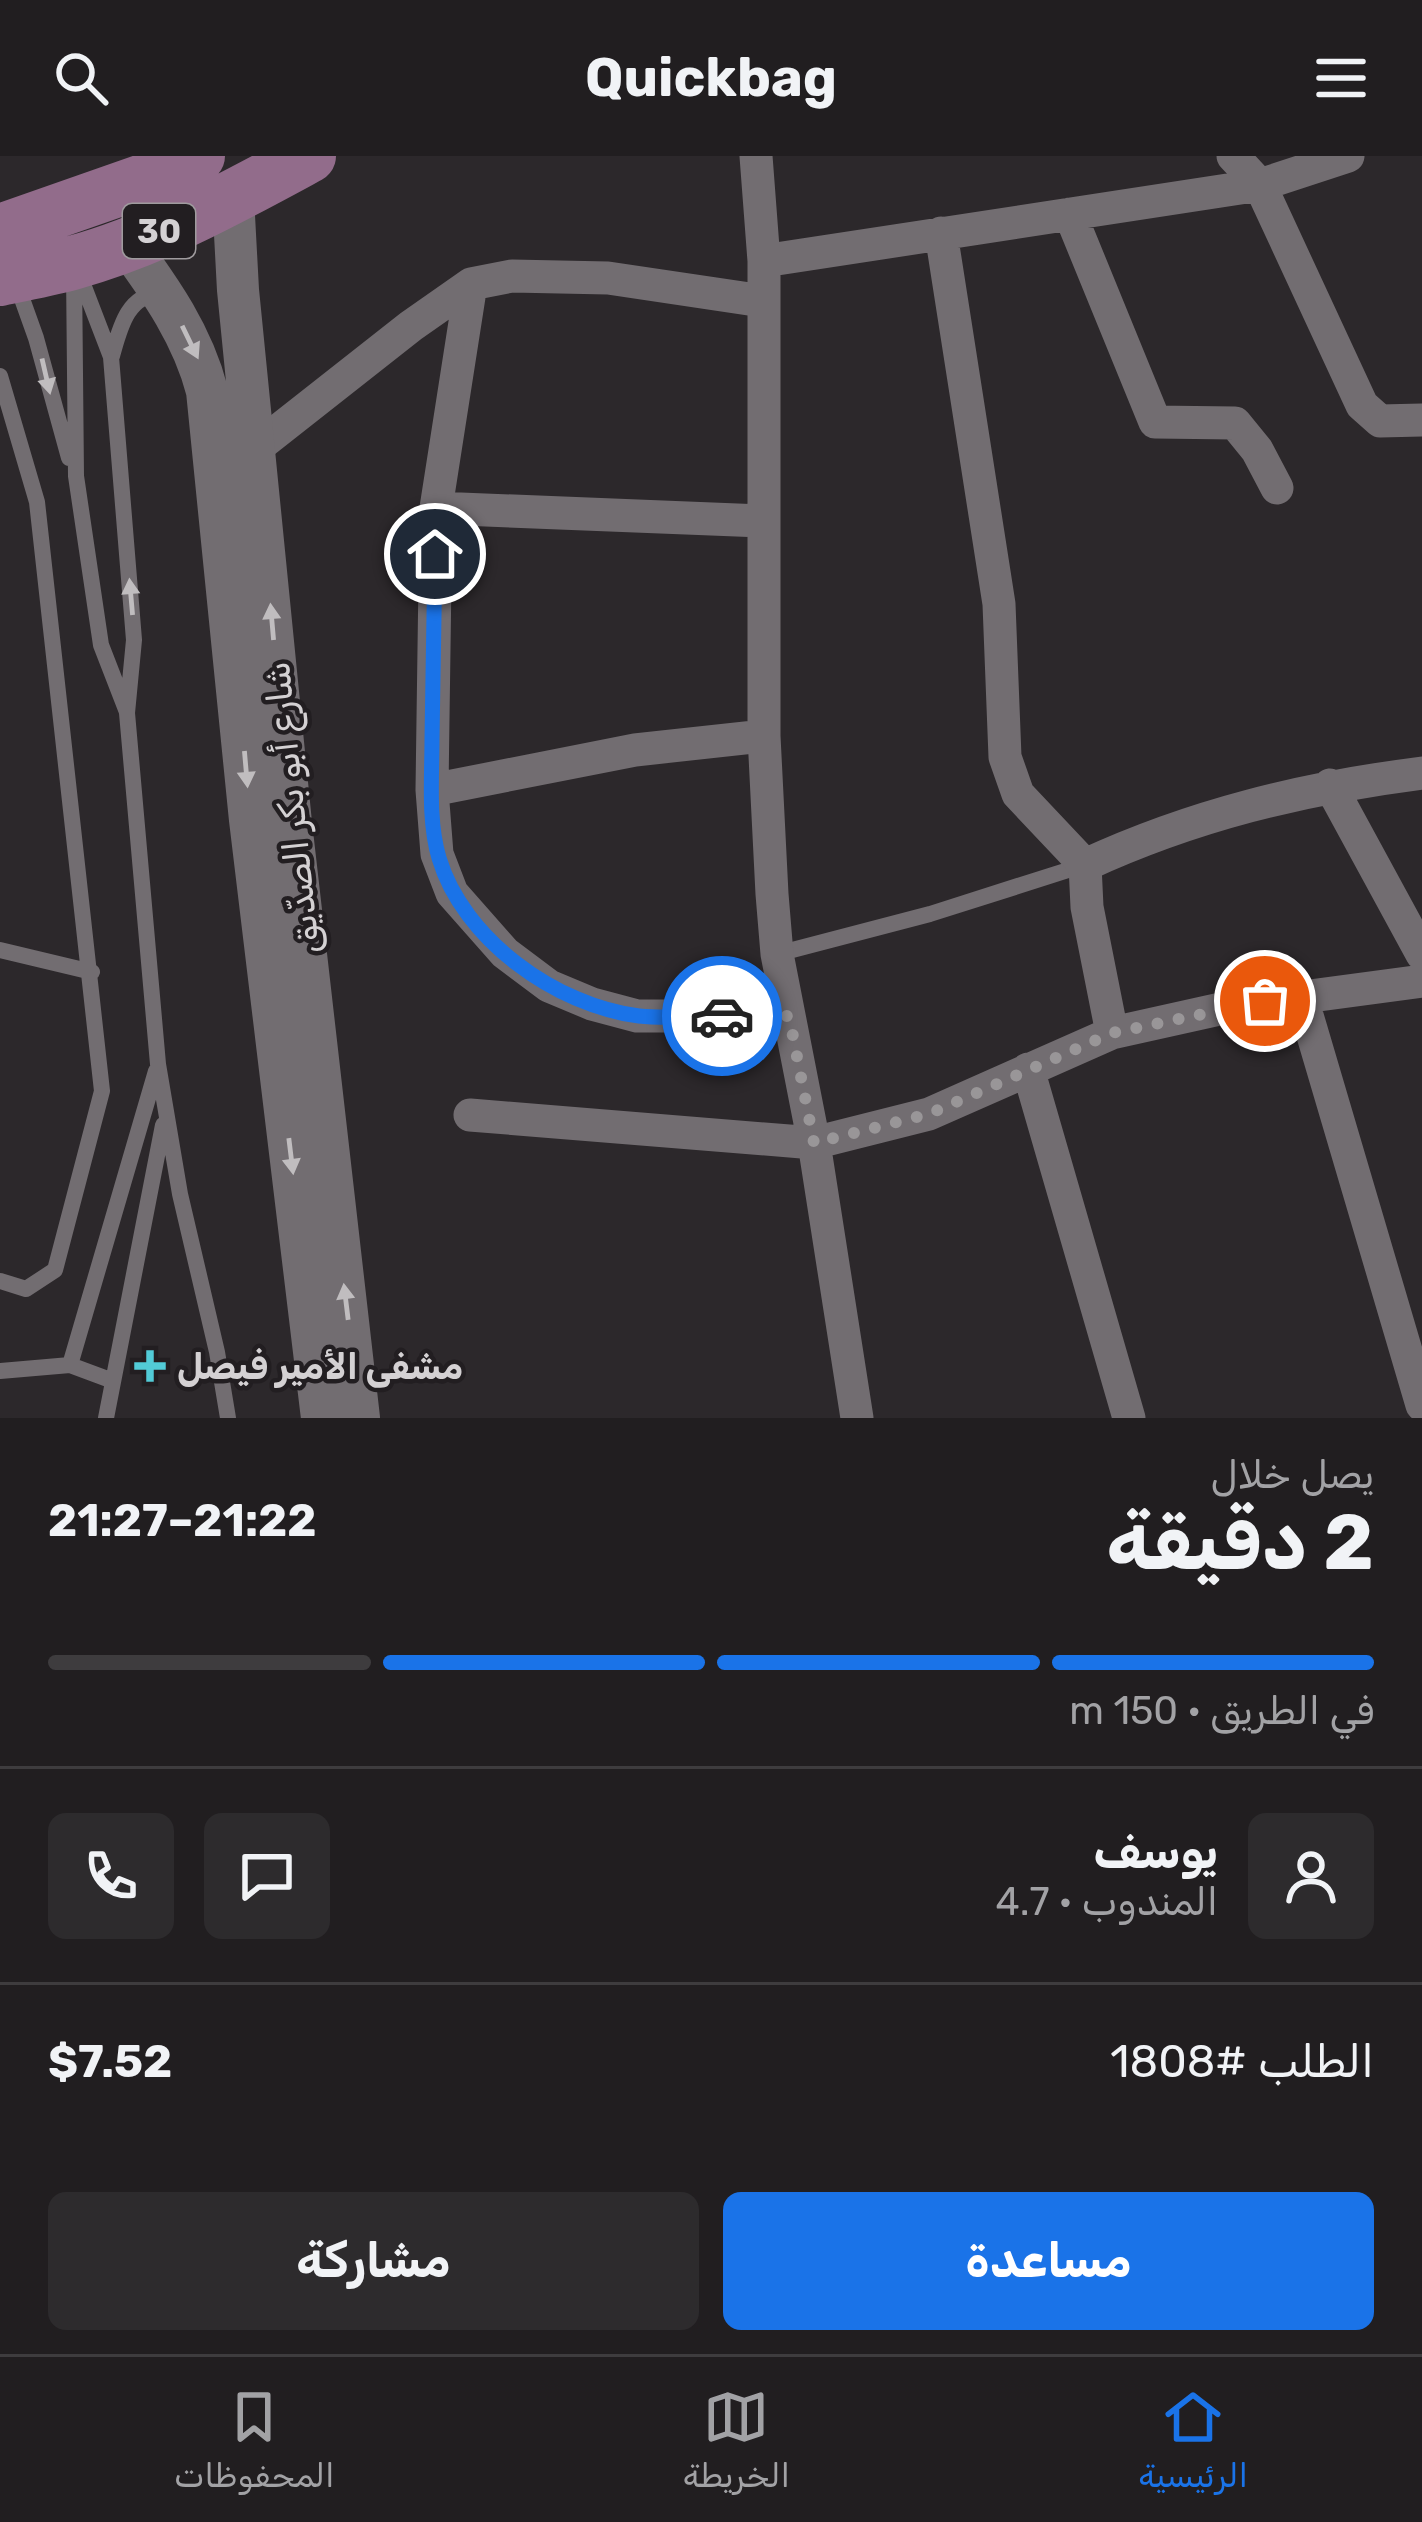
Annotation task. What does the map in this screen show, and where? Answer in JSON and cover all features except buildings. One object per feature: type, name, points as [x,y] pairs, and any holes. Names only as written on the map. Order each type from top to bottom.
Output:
[{"type":"main road","name":"30","points":[[5,262],[66,238],[198,156]]},
{"type":"main road","name":"30","points":[[66,238],[127,244],[233,197],[309,156]]},
{"type":"street","points":[[756,156],[764,261],[764,736],[777,954],[814,1143],[857,1418]]},
{"type":"street","points":[[1233,156],[1260,185],[1362,405],[1380,421],[1422,420]]},
{"type":"street","points":[[764,261],[1260,185],[1348,156]]},
{"type":"street","name":"شارع أبو بكر الصدّيق","points":[[233,197],[238,290],[291,823],[359,1418]]},
{"type":"street","points":[[1070,214],[1155,422],[1235,423],[1257,450],[1276,488]]},
{"type":"street","points":[[941,233],[999,604],[1005,758],[1018,794],[1084,865],[1087,907],[1112,1033]]},
{"type":"street","name":"شارع أبو بكر الصدّيق","points":[[127,244],[193,349],[207,391],[250,820],[322,1418]]},
{"type":"street","points":[[256,448],[410,326],[471,284],[512,276],[608,278],[762,301]]},
{"type":"street","points":[[471,284],[436,508],[432,790],[437,854],[452,893],[505,953],[549,986],[592,1004],[637,1016],[789,1016]]},
{"type":"street","points":[[436,508],[762,521]]},
{"type":"street","points":[[432,790],[635,750],[764,736]]},
{"type":"street","points":[[1084,865],[1169,828],[1330,785],[1422,773]]},
{"type":"street","points":[[1330,785],[1422,954]]},
{"type":"street","points":[[470,1115],[814,1143],[929,1114],[1112,1033],[1301,995],[1422,981]]},
{"type":"street","points":[[1301,995],[1422,1405]]},
{"type":"street","points":[[1028,1069],[1130,1418]]},
{"type":"lane","points":[[66,238],[111,357],[134,640],[127,713],[158,1064],[228,1418]]},
{"type":"lane","points":[[66,238],[76,476],[101,645],[127,713]]},
{"type":"lane","points":[[5,262],[37,338],[58,429],[76,476]]},
{"type":"lane","points":[[111,357],[131,307],[148,294],[161,293]]},
{"type":"lane","points":[[0,376],[37,502],[102,1091],[55,1270],[26,1289],[0,1281]]},
{"type":"lane","points":[[777,954],[931,914],[1084,865]]},
{"type":"lane","points":[[0,950],[92,972]]},
{"type":"lane","points":[[70,1365],[158,1064]]},
{"type":"lane","points":[[106,1418],[165,1115]]},
{"type":"lane","points":[[0,1371],[70,1365],[113,1381]]},
{"type":"way so far","points":[[722,1016],[789,1016],[814,1143],[929,1114],[1112,1033],[1265,1001]]},
{"type":"place","name":"مشفى الأمير فيصل","points":[[150,1366]]},
{"type":"route","points":[[435,554],[432,790],[437,854],[452,893],[505,953],[549,986],[637,1016],[722,1016]]}]
